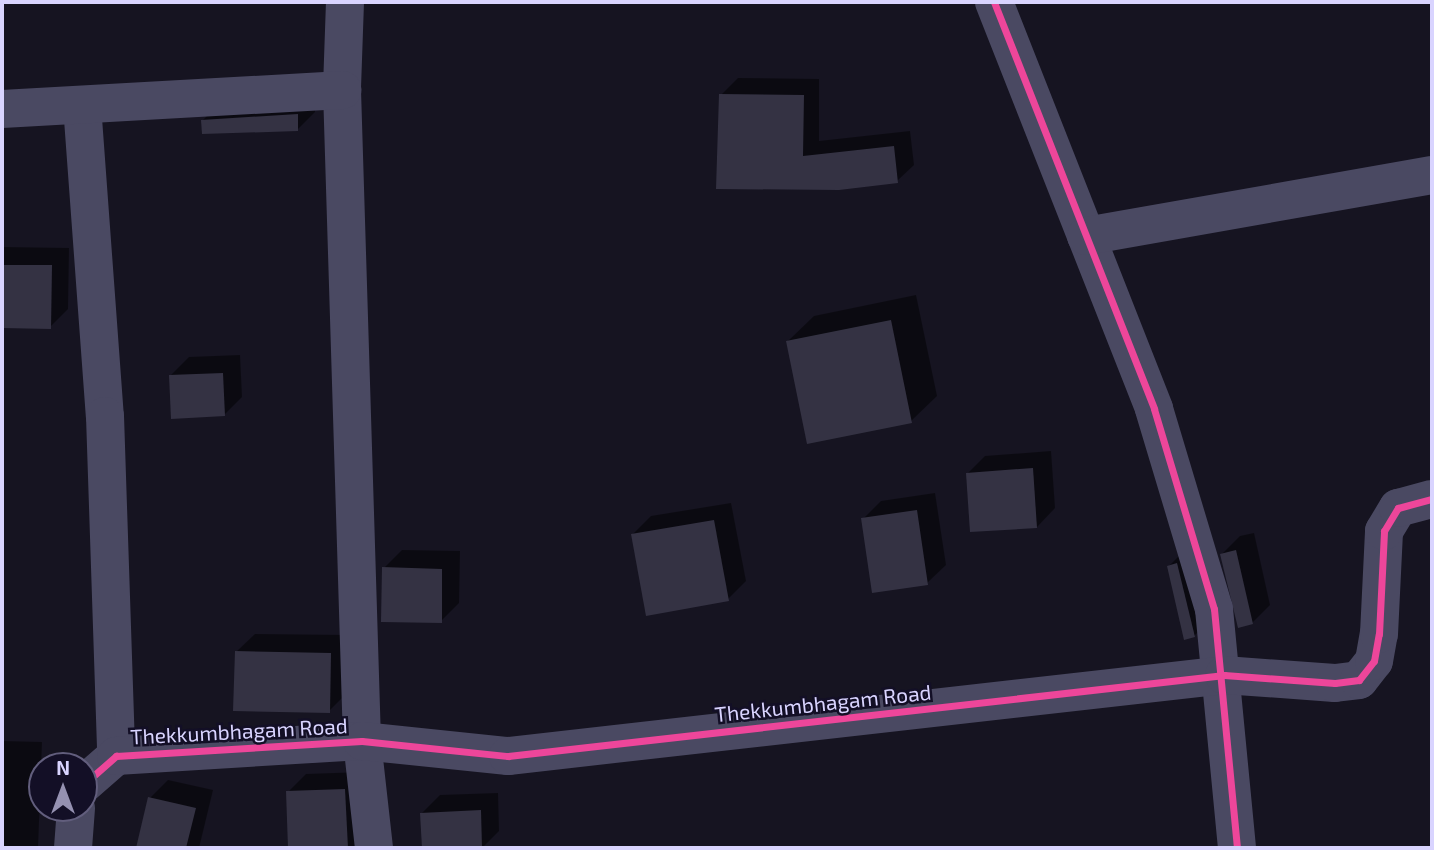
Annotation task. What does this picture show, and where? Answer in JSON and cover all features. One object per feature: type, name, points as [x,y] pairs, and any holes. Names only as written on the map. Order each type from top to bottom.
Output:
[{"type":"street","points":[[345,2],[342,90],[362,741],[374,848]]},
{"type":"street","points":[[994,2],[1154,409],[1214,609],[1224,675],[1237,848]]},
{"type":"street","points":[[2,109],[342,90]]},
{"type":"street","points":[[82,104],[104,416],[116,756]]},
{"type":"street","points":[[1086,236],[1432,175]]},
{"type":"street","name":"Thekkumbhagam Road","points":[[98,772],[116,756],[362,741],[508,756],[1224,675],[1335,683],[1359,680],[1374,661],[1384,531],[1398,508],[1432,499]]},
{"type":"street","points":[[73,848],[75,822]]},
{"type":"building","points":[[719,94],[804,95],[803,156],[894,146],[898,183],[839,190],[716,189]]},
{"type":"building","points":[[298,114],[298,131],[202,134],[201,120]]},
{"type":"building","points":[[2,265],[52,265],[51,329],[2,328]]},
{"type":"building","points":[[891,320],[912,423],[807,444],[786,341]]},
{"type":"building","points":[[223,373],[225,416],[171,419],[169,375]]},
{"type":"building","points":[[1033,468],[1037,528],[970,532],[966,473]]},
{"type":"building","points":[[917,510],[928,585],[872,593],[861,518]]},
{"type":"building","points":[[714,520],[729,601],[646,616],[631,534]]},
{"type":"building","points":[[1236,550],[1253,624],[1238,628],[1220,554]]},
{"type":"building","points":[[1177,563],[1195,637],[1184,640],[1167,566]]},
{"type":"building","points":[[382,567],[442,569],[442,623],[381,622]]},
{"type":"building","points":[[235,651],[331,653],[330,713],[233,711]]},
{"type":"building","points":[[345,789],[348,848],[288,848],[286,791]]},
{"type":"building","points":[[148,797],[196,808],[186,848],[136,848]]},
{"type":"building","points":[[481,810],[482,848],[422,848],[420,813]]},
{"type":"cycle path","points":[[994,2],[1154,409],[1214,609],[1237,848]]},
{"type":"cycle path","points":[[98,772],[116,756],[362,741],[508,756],[1224,675],[1335,683],[1359,680],[1374,661],[1379,634],[1384,531],[1398,508],[1432,499]]}]
